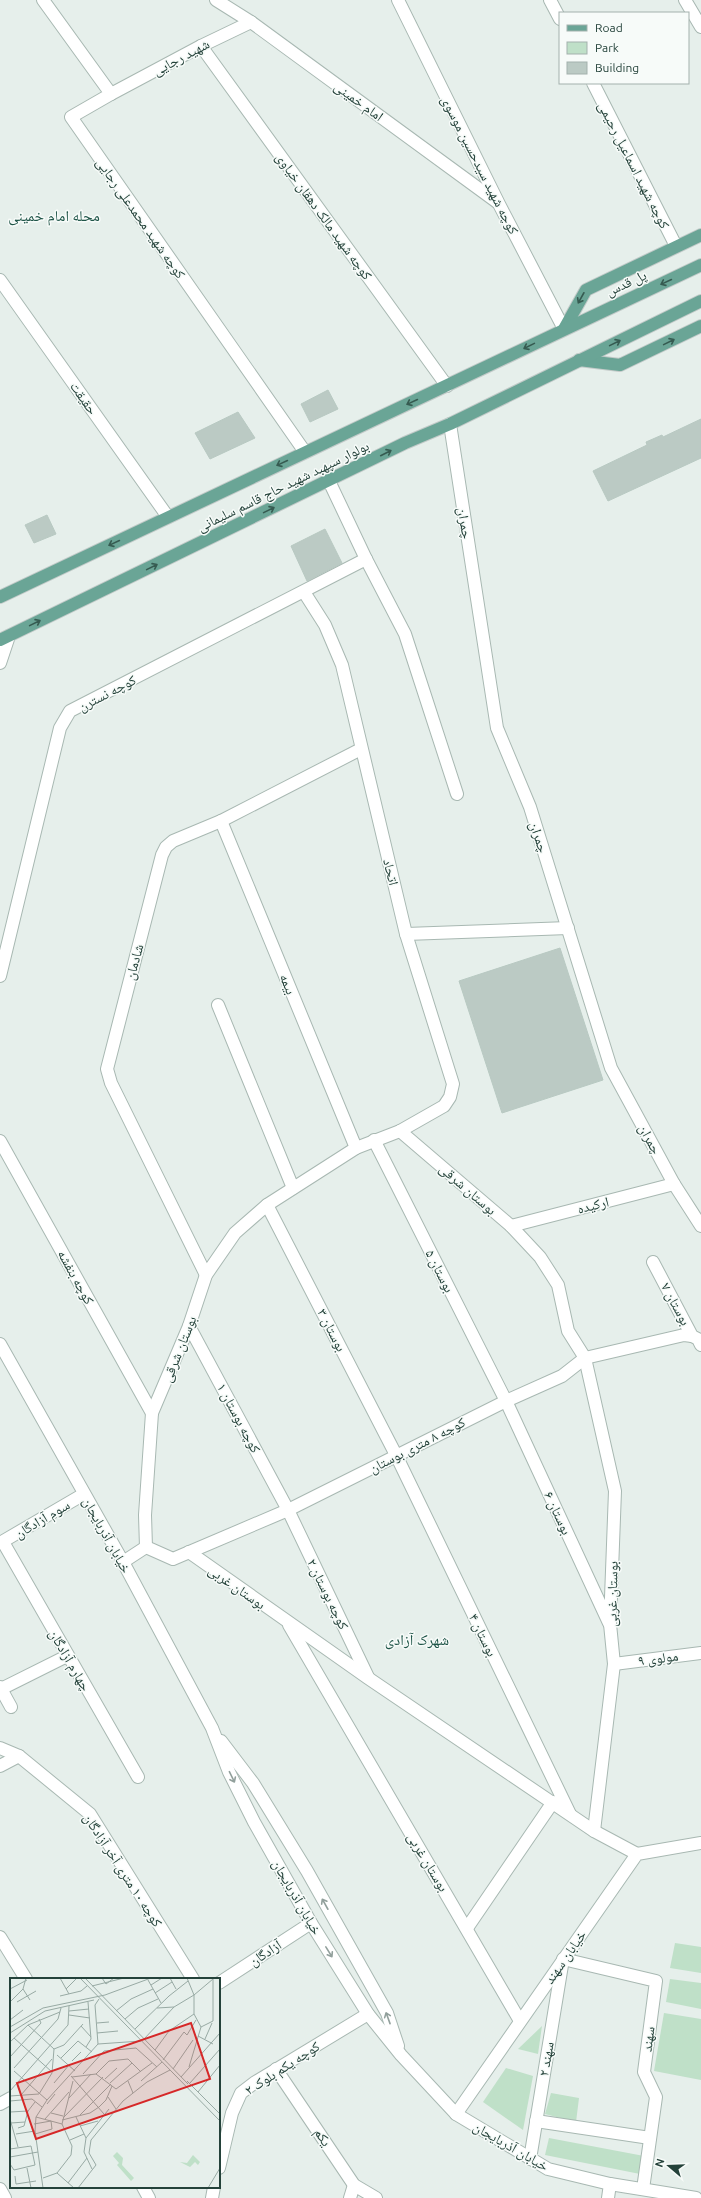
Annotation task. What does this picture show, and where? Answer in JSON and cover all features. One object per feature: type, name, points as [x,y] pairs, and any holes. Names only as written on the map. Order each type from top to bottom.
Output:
[{"type":"main road","points":[[564,328],[586,290],[701,235]]},
{"type":"main road","name":"پل قدس","points":[[564,328],[701,265]]},
{"type":"main road","points":[[580,360],[701,301]]},
{"type":"main road","points":[[580,360],[620,365],[701,326]]},
{"type":"main road","name":"بولوار سپهبد شهید حاج قاسم سلیمانی","points":[[0,596],[447,386],[564,328]]},
{"type":"main road","name":"بولوار سپهبد شهید حاج قاسم سلیمانی","points":[[4,638],[329,482],[405,443],[450,424],[580,360]]},
{"type":"street","points":[[43,0],[112,94]]},
{"type":"street","name":"امام خمینی","points":[[216,0],[251,22],[499,204]]},
{"type":"street","name":"کوچه شهید سیدحسین موسوی","points":[[398,0],[499,204],[564,328]]},
{"type":"street","points":[[550,0],[559,17]]},
{"type":"street","points":[[685,0],[701,27]]},
{"type":"street","name":"شهید رجایی","points":[[112,94],[201,46],[251,22]]},
{"type":"street","name":"کوچه شهید مالک دهقان‌ خیاوی","points":[[201,46],[447,386]]},
{"type":"street","name":"کوچه شهید اسماعیل رحیمی","points":[[593,84],[676,246]]},
{"type":"street","name":"کوچه شهید محمدعلی رجایی","points":[[112,94],[71,118],[305,452]]},
{"type":"street","name":"حقیقت","points":[[0,280],[168,517]]},
{"type":"street","name":"چمران","points":[[450,424],[497,728],[530,808],[611,1068],[674,1184],[701,1226]]},
{"type":"street","points":[[329,482],[366,559],[405,634],[457,794]]},
{"type":"street","name":"کوچه نسترن","points":[[0,976],[60,728],[70,711],[366,559]]},
{"type":"street","name":"اتحاد","points":[[304,592],[325,625],[342,665],[406,934],[453,1084],[450,1097],[444,1106],[400,1131]]},
{"type":"street","points":[[0,663],[4,638]]},
{"type":"street","name":"شادمان","points":[[206,1275],[111,1083],[107,1069],[166,847],[173,841],[221,821],[361,749]]},
{"type":"street","name":"بیمه","points":[[221,821],[356,1148]]},
{"type":"street","points":[[406,934],[568,928]]},
{"type":"street","points":[[218,1005],[293,1188]]},
{"type":"street","name":"بوستان شرقی","points":[[146,1547],[145,1515],[152,1413],[189,1326],[206,1275],[234,1234],[268,1205],[356,1148],[374,1140],[400,1131],[511,1226],[540,1258],[558,1286],[568,1331],[585,1358]]},
{"type":"street","name":"بوستان ۵","points":[[374,1140],[506,1401]]},
{"type":"street","name":"کوچه بنفشه","points":[[0,1141],[152,1413]]},
{"type":"street","name":"ارکیده","points":[[511,1226],[674,1184]]},
{"type":"street","name":"بوستان ۳","points":[[268,1205],[396,1455]]},
{"type":"street","name":"بوستان ۷","points":[[653,1262],[692,1336],[698,1339],[701,1345]]},
{"type":"street","name":"کوچه بوستان ۱","points":[[189,1326],[288,1510]]},
{"type":"street","name":"کوچه ۸ متری بوستان","points":[[146,1547],[174,1559],[288,1510],[506,1401],[562,1376],[585,1358],[684,1335],[692,1336]]},
{"type":"street","name":"خیابان آذربایجان","points":[[0,1344],[123,1562],[212,1728],[229,1772],[254,1822],[311,1923],[368,2014],[401,2055],[456,2114],[548,2169],[610,2184],[696,2198]]},
{"type":"street","name":"بوستان غربی","points":[[585,1358],[615,1490],[610,1624],[614,1664],[594,1831]]},
{"type":"street","name":"بوستان ۶","points":[[506,1401],[610,1624]]},
{"type":"street","name":"بوستان ۴","points":[[396,1455],[570,1814]]},
{"type":"street","name":"سوم آزادگان","points":[[1,1543],[84,1494]]},
{"type":"street","name":"کوچه بوستان ۲","points":[[288,1510],[368,1678]]},
{"type":"street","name":"چهارم آزادگان","points":[[1,1543],[138,1776]]},
{"type":"street","points":[[123,1562],[146,1547]]},
{"type":"street","name":"بوستان غربی","points":[[189,1552],[368,1678],[594,1831],[637,1854]]},
{"type":"street","name":"بوستان غربی","points":[[286,1621],[467,1928],[520,2021]]},
{"type":"street","name":"مولوی ۹","points":[[614,1664],[701,1653]]},
{"type":"street","points":[[11,1707],[1,1688],[67,1656]]},
{"type":"street","name":"خیابان آذربایجان","points":[[212,1728],[253,1783],[307,1871],[387,2013],[401,2055]]},
{"type":"street","name":"کوچه ۱۰ متری آخر آزادگان","points":[[0,1748],[19,1756],[90,1814],[192,1978]]},
{"type":"street","points":[[0,1766],[19,1756]]},
{"type":"street","points":[[467,1928],[553,1802]]},
{"type":"street","points":[[637,1854],[701,1844]]},
{"type":"street","name":"خیابان سهند","points":[[456,2114],[637,1854]]},
{"type":"street","name":"آزادگان","points":[[220,1983],[311,1923]]},
{"type":"street","points":[[0,1936],[25,1978]]},
{"type":"street","name":"سهند ۲","points":[[530,2159],[563,1959]]},
{"type":"street","name":"سهند","points":[[563,1959],[656,1981],[644,2072],[656,2097],[643,2189]]},
{"type":"street","name":"کوچه یکم بلوک ۲","points":[[220,2164],[232,2113],[241,2093],[276,2069],[368,2014]]},
{"type":"street","name":"یکم","points":[[276,2069],[354,2185],[376,2198]]},
{"type":"street","points":[[0,2104],[10,2099]]},
{"type":"street","points":[[536,2120],[650,2138]]},
{"type":"street","points":[[608,2198],[610,2184]]},
{"type":"street","points":[[350,2198],[354,2185]]},
{"type":"street","points":[[144,2188],[149,2198]]},
{"type":"street","points":[[149,2198],[152,2188]]},
{"type":"street","points":[[212,2198],[214,2188]]},
{"type":"street","points":[[0,2189],[5,2198]]},
{"type":"green space","points":[[675,1943],[701,1947],[701,1973],[670,1968]]},
{"type":"green space","points":[[670,1979],[701,1983],[701,2009],[666,2002]]},
{"type":"green space","points":[[664,2013],[701,2019],[701,2080],[654,2071]]},
{"type":"green space","points":[[542,2026],[538,2054],[518,2049]]},
{"type":"green space","points":[[506,2068],[533,2076],[523,2130],[483,2102]]},
{"type":"green space","points":[[551,2093],[579,2098],[576,2122],[545,2114]]},
{"type":"green space","points":[[549,2138],[644,2156],[640,2174],[545,2155]]},
{"type":"building","points":[[328,390],[338,409],[310,422],[301,404]]},
{"type":"building","points":[[238,412],[255,438],[210,459],[195,433]]},
{"type":"building","points":[[701,419],[701,458],[608,501],[593,471],[647,445],[646,442],[662,435],[663,437]]},
{"type":"building","points":[[47,515],[56,534],[34,543],[25,525]]},
{"type":"building","points":[[325,529],[342,563],[307,581],[291,546]]},
{"type":"building","points":[[560,948],[603,1080],[502,1113],[459,981]]},
{"type":"district","name":"محله امام خمینی","points":[[54,216]]},
{"type":"district","name":"شهرک آزادی","points":[[417,1640]]}]
